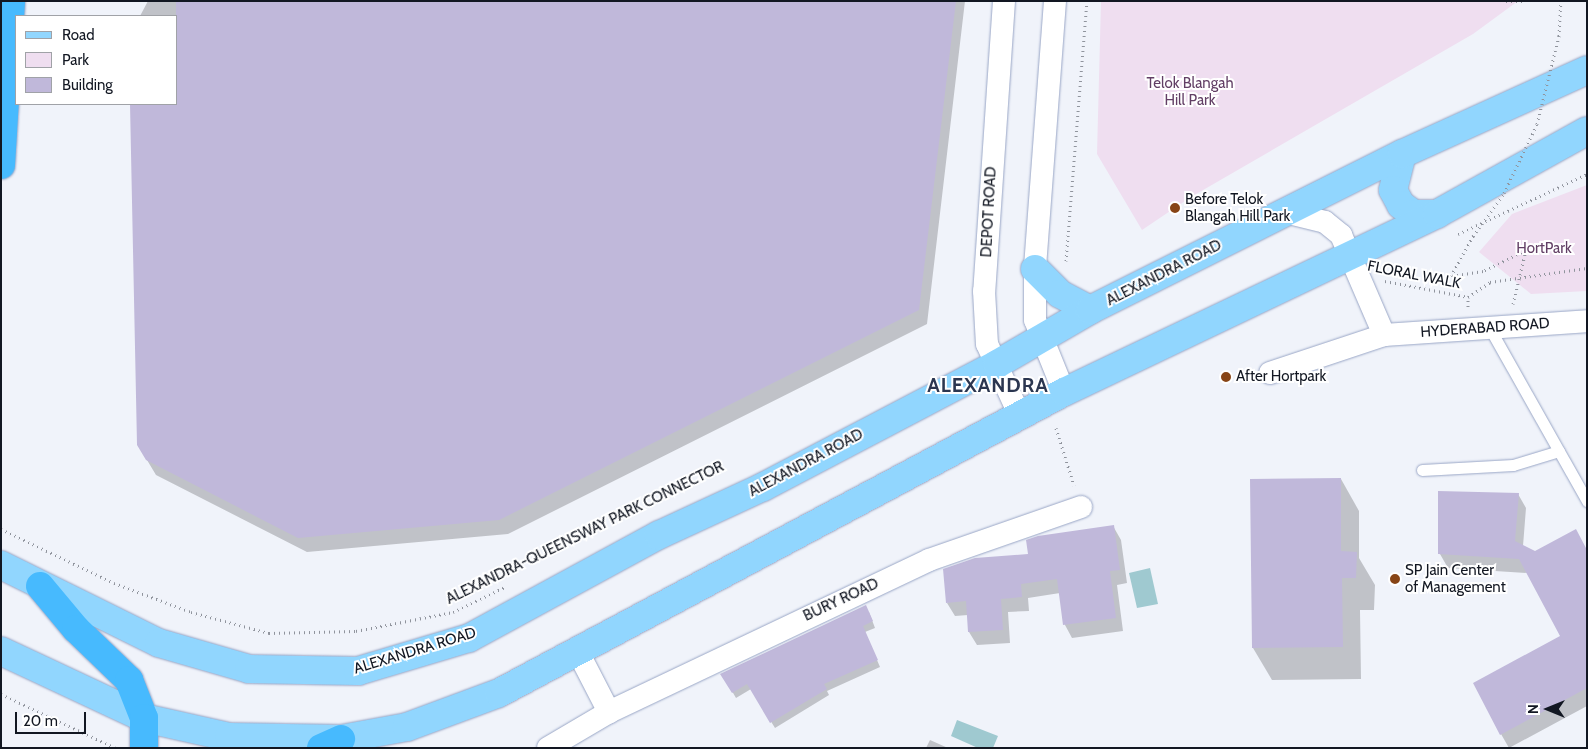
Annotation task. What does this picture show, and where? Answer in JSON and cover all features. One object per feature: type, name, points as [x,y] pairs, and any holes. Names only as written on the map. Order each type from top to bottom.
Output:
[{"type":"highway","points":[[1,165],[11,1]]},
{"type":"highway","points":[[40,586],[76,629],[129,680],[144,718],[144,748]]},
{"type":"main road","name":"ALEXANDRA ROAD","points":[[9,569],[40,586],[159,643],[249,669],[358,671],[469,638],[659,535],[763,487],[997,364],[1042,336],[1090,310],[1402,154],[1587,70]]},
{"type":"main road","points":[[5,653],[144,718],[229,738],[331,743],[406,727],[500,693],[1064,392],[1353,266],[1437,214],[1587,131]]},
{"type":"main road","points":[[1402,154],[1393,190],[1401,205],[1414,214],[1437,214]]},
{"type":"main road","points":[[1035,269],[1060,294],[1090,310]]},
{"type":"street","name":"DEPOT ROAD","points":[[1004,1],[984,291],[987,344],[1020,416]]},
{"type":"street","points":[[1055,1],[1035,269],[1035,320],[1064,392]]},
{"type":"street","points":[[1284,212],[1325,222],[1341,235],[1384,335]]},
{"type":"street","name":"HYDERABAD ROAD","points":[[1270,373],[1384,335],[1587,321]]},
{"type":"street","name":"BURY ROAD","points":[[548,748],[609,712],[929,560],[1081,507]]},
{"type":"street","points":[[578,652],[609,712]]},
{"type":"street","points":[[377,748],[406,727]]},
{"type":"lane","points":[[1489,328],[1587,501]]},
{"type":"lane","points":[[1422,470],[1513,465],[1559,451]]},
{"type":"path","points":[[1066,261],[1087,1]]},
{"type":"path","points":[[1506,1],[1524,1]]},
{"type":"path","points":[[1504,305],[1513,304],[1526,250],[1483,271],[1451,276],[1473,236],[1504,192],[1537,124],[1559,36],[1561,1]]},
{"type":"path","points":[[1456,235],[1587,174]]},
{"type":"path","name":"FLORAL WALK","points":[[1353,266],[1468,297],[1490,282],[1587,268]]},
{"type":"path","name":"FLORAL WALK","points":[[1468,297],[1468,311],[1477,309]]},
{"type":"path","points":[[1047,432],[1064,423]]},
{"type":"path","points":[[1056,428],[1081,507]]},
{"type":"path","name":"ALEXANDRA-QUEENSWAY PARK CONNECTOR","points":[[1,529],[114,583],[191,612],[269,633],[356,631],[453,612],[507,586]]},
{"type":"path","points":[[3,694],[116,748]]},
{"type":"green space","name":"Telok Blangah Hill Park","points":[[1101,1],[1518,1],[1473,34],[1191,197],[1142,230],[1097,154]]},
{"type":"green space","name":"HortPark","points":[[1587,185],[1587,291],[1531,294],[1479,252],[1512,214]]},
{"type":"water","points":[[1150,568],[1158,604],[1137,608],[1129,573]]},
{"type":"water","points":[[957,720],[998,736],[993,748],[978,748],[951,736]]},
{"type":"building","points":[[176,1],[956,1],[919,310],[499,520],[298,538],[146,460],[137,445],[130,105],[178,105],[178,15],[176,15]]},
{"type":"building","points":[[1341,478],[1341,551],[1357,552],[1356,578],[1342,578],[1343,647],[1252,648],[1250,479]]},
{"type":"building","points":[[1438,491],[1519,493],[1515,541],[1535,551],[1576,529],[1587,550],[1587,688],[1500,735],[1473,683],[1560,636],[1519,559],[1438,554]]},
{"type":"building","points":[[1114,525],[1120,570],[1110,571],[1116,618],[1063,625],[1057,579],[1021,584],[1022,597],[1001,599],[1003,630],[968,632],[966,601],[946,603],[943,569],[975,558],[1028,554],[1026,540],[1038,536]]},
{"type":"building","points":[[866,605],[873,621],[863,626],[878,660],[824,684],[827,689],[770,723],[747,684],[732,693],[720,674]]},
{"type":"place","name":"Before Telok Blangah Hill Park","points":[[1175,208]]},
{"type":"place","name":"After Hortpark","points":[[1226,377]]},
{"type":"place","name":"SP Jain Center of Management","points":[[1395,579]]},
{"type":"district","name":"ALEXANDRA","points":[[988,385]]}]
